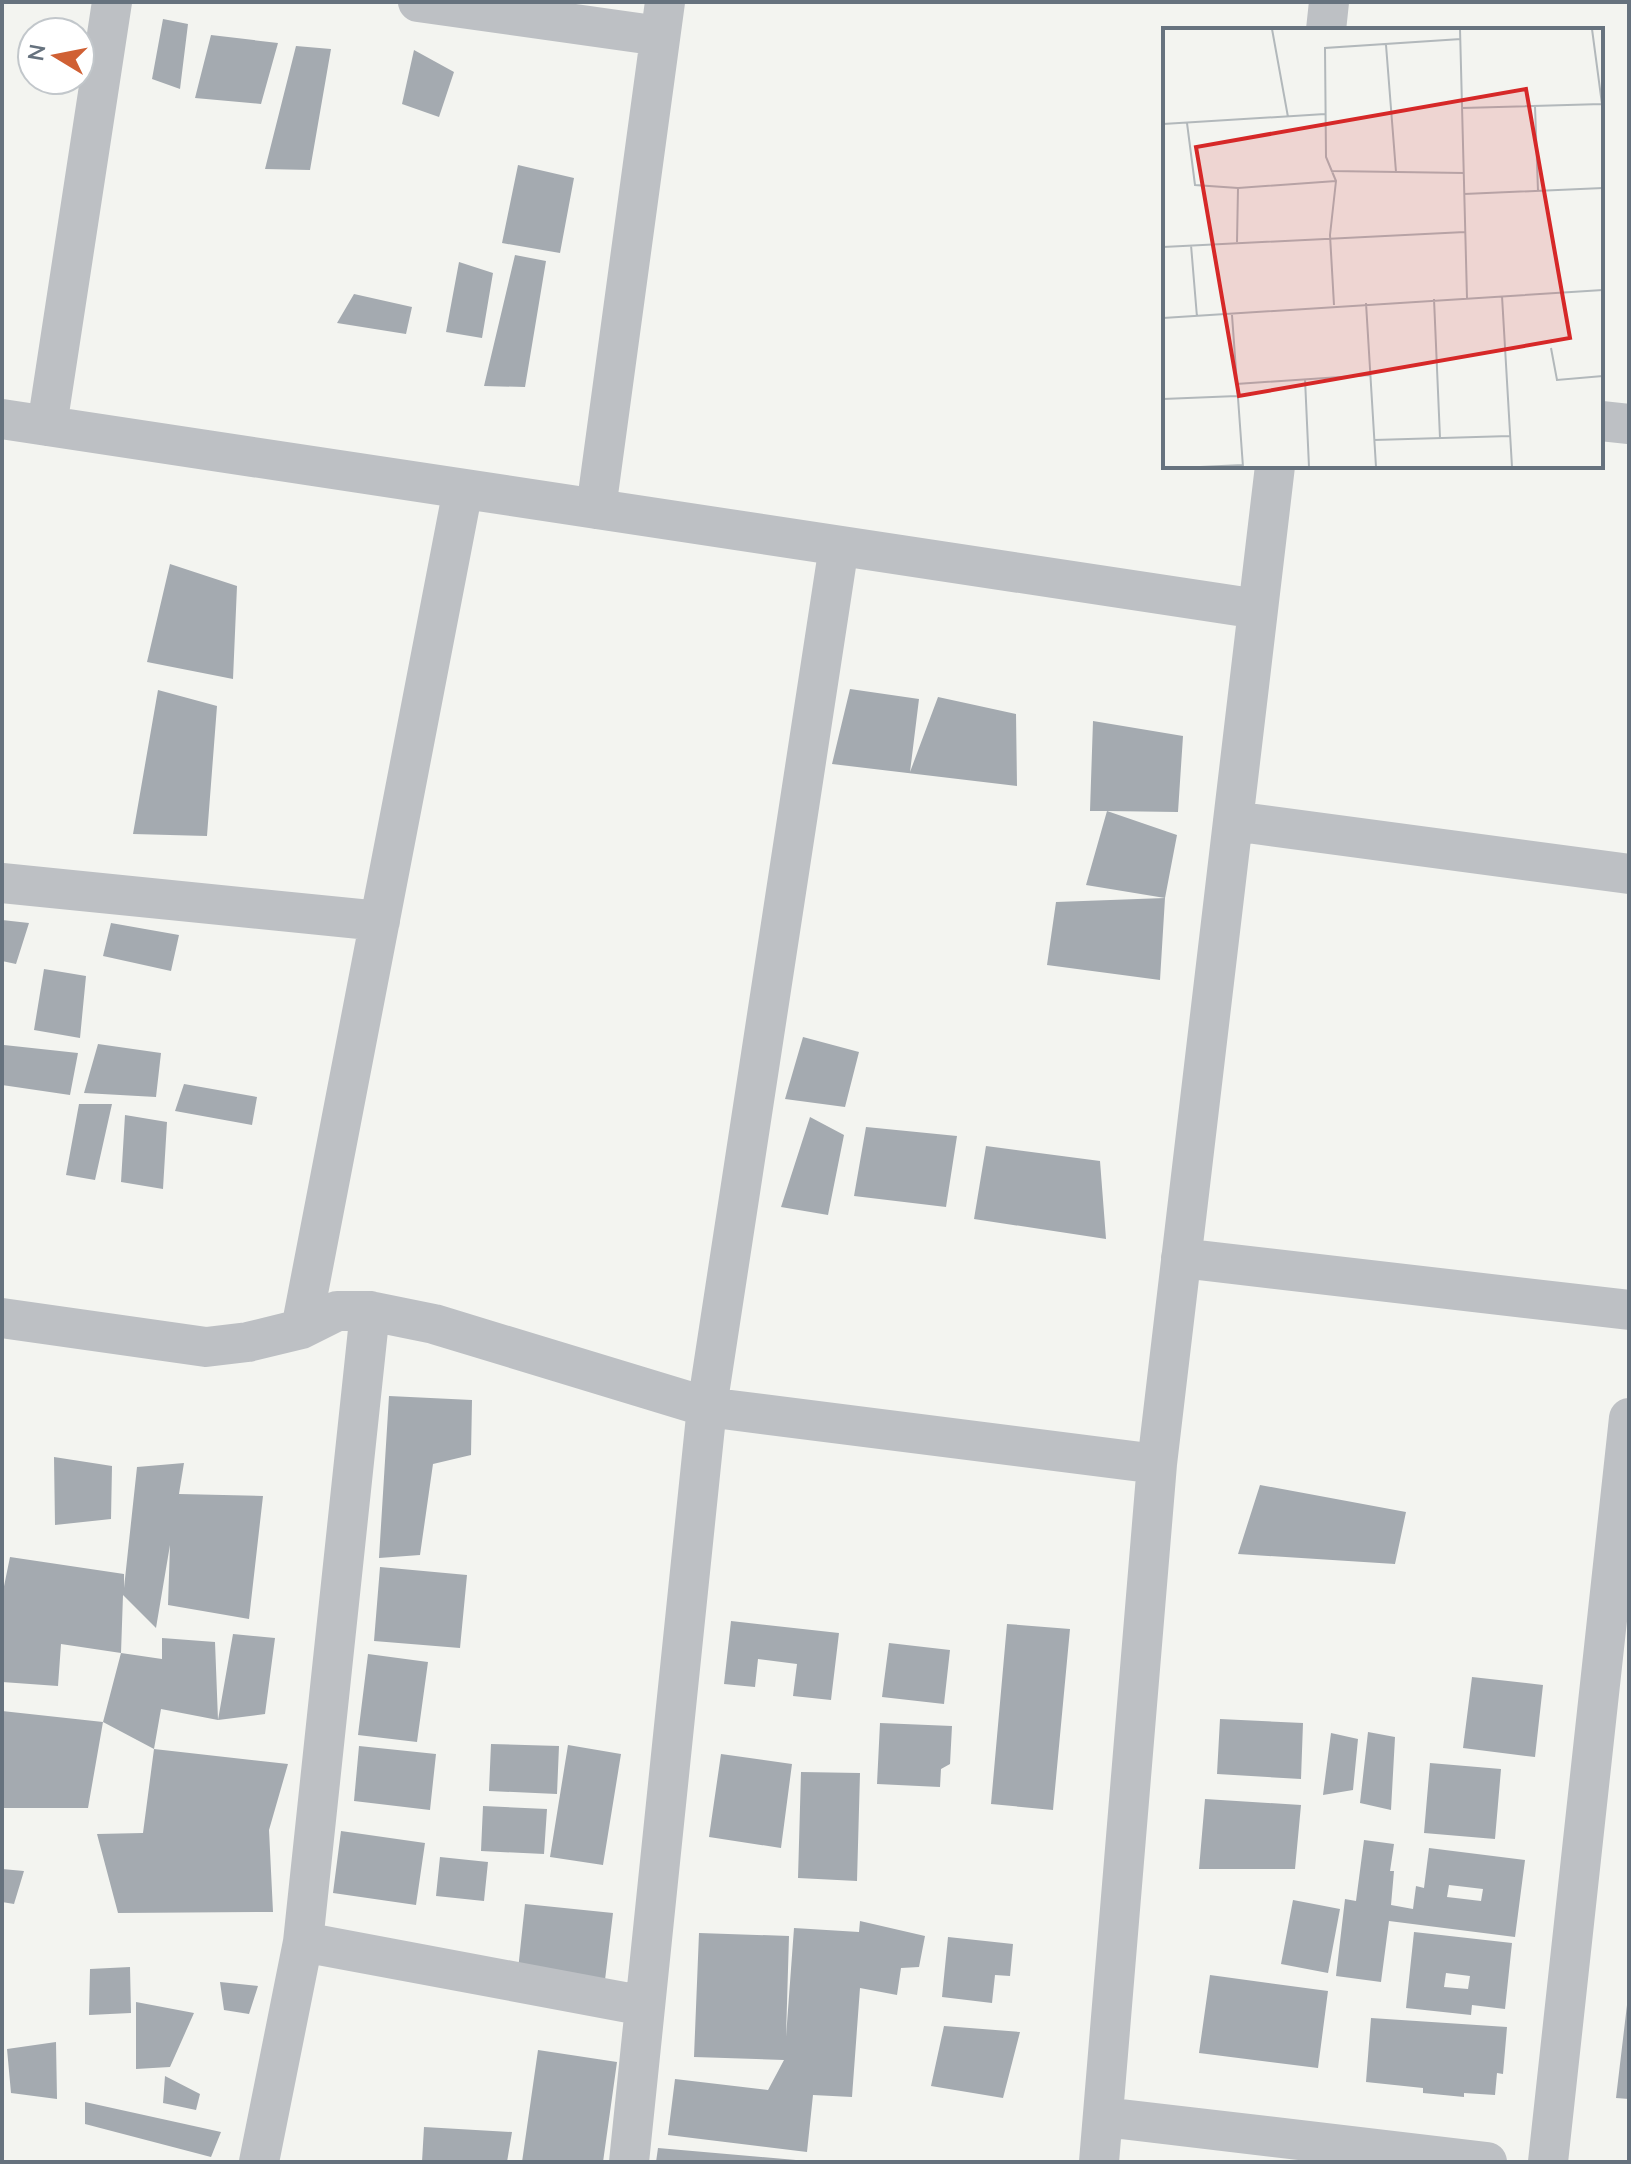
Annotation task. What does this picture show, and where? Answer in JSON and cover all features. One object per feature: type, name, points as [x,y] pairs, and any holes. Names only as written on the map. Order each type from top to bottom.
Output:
[{"type":"street","points":[[47,426],[112,2]]},
{"type":"street","points":[[418,2],[663,19],[596,509]]},
{"type":"street","points":[[1326,28],[1329,2]]},
{"type":"street","points":[[2,419],[1258,609]]},
{"type":"street","points":[[1603,421],[1629,424]]},
{"type":"street","points":[[1099,2162],[1157,1464],[1275,468]]},
{"type":"street","points":[[301,1329],[463,489]]},
{"type":"street","points":[[629,2162],[707,1407],[839,546]]},
{"type":"street","points":[[1233,821],[1629,874]]},
{"type":"street","points":[[2,883],[380,921]]},
{"type":"street","points":[[1181,1258],[1629,1310]]},
{"type":"street","points":[[2,1318],[206,1347],[248,1342],[301,1329],[337,1311],[370,1311],[434,1324],[707,1407],[1157,1464]]},
{"type":"street","points":[[259,2162],[303,1942],[370,1311]]},
{"type":"street","points":[[1548,2162],[1612,1733],[1629,1418]]},
{"type":"street","points":[[303,1942],[645,2006]]},
{"type":"street","points":[[1104,2117],[1487,2162]]},
{"type":"building","points":[[163,19],[188,24],[180,89],[152,79]]},
{"type":"building","points":[[211,35],[278,43],[261,104],[195,98]]},
{"type":"building","points":[[296,46],[331,49],[310,170],[265,169]]},
{"type":"building","points":[[414,50],[454,72],[439,117],[402,104]]},
{"type":"building","points":[[518,165],[574,178],[560,253],[502,243]]},
{"type":"building","points":[[515,255],[546,261],[525,387],[484,386]]},
{"type":"building","points":[[459,262],[493,273],[482,338],[446,332]]},
{"type":"building","points":[[354,294],[412,307],[406,334],[337,323]]},
{"type":"building","points":[[170,564],[237,586],[233,679],[147,662]]},
{"type":"building","points":[[850,689],[919,699],[910,772],[938,697],[1016,714],[1017,786],[832,764]]},
{"type":"building","points":[[158,690],[217,706],[207,836],[133,834]]},
{"type":"building","points":[[1093,721],[1183,736],[1178,812],[1090,811]]},
{"type":"building","points":[[1107,811],[1177,835],[1165,898],[1086,885]]},
{"type":"building","points":[[1165,898],[1160,980],[1047,965],[1056,902]]},
{"type":"building","points":[[2,920],[29,923],[16,964],[2,961]]},
{"type":"building","points":[[111,923],[179,935],[171,971],[103,956]]},
{"type":"building","points":[[44,969],[86,976],[80,1038],[34,1030]]},
{"type":"building","points":[[803,1037],[859,1052],[845,1107],[785,1099]]},
{"type":"building","points":[[98,1044],[161,1053],[156,1097],[84,1093]]},
{"type":"building","points":[[4,1045],[78,1053],[70,1095],[2,1085]]},
{"type":"building","points":[[184,1084],[257,1097],[252,1125],[175,1111]]},
{"type":"building","points":[[79,1104],[112,1104],[95,1180],[66,1175]]},
{"type":"building","points":[[125,1115],[167,1122],[163,1189],[121,1182]]},
{"type":"building","points":[[810,1117],[844,1135],[828,1215],[781,1207]]},
{"type":"building","points":[[866,1127],[957,1136],[946,1207],[854,1196]]},
{"type":"building","points":[[986,1146],[1100,1161],[1106,1239],[974,1219]]},
{"type":"building","points":[[389,1396],[472,1400],[471,1455],[433,1464],[420,1555],[379,1558]]},
{"type":"building","points":[[54,1457],[112,1466],[111,1519],[55,1525]]},
{"type":"building","points":[[184,1463],[179,1494],[263,1496],[249,1619],[168,1605],[170,1545],[156,1628],[123,1595],[121,1653],[61,1644],[58,1686],[2,1682],[2,1596],[10,1557],[124,1574],[124,1588],[137,1467]]},
{"type":"building","points":[[1260,1485],[1406,1512],[1395,1564],[1238,1554]]},
{"type":"building","points":[[380,1567],[467,1575],[460,1648],[374,1641]]},
{"type":"building","points":[[731,1621],[839,1633],[831,1700],[793,1696],[797,1664],[758,1659],[755,1687],[724,1684]]},
{"type":"building","points":[[1007,1624],[1070,1629],[1053,1810],[991,1804]]},
{"type":"building","points":[[233,1634],[275,1638],[265,1714],[218,1720]]},
{"type":"building","points":[[162,1638],[215,1642],[218,1720],[161,1709],[154,1749],[103,1722],[121,1653],[162,1659]]},
{"type":"building","points":[[889,1643],[950,1650],[944,1704],[882,1697]]},
{"type":"building","points":[[368,1654],[428,1662],[417,1742],[358,1735]]},
{"type":"building","points":[[1472,1677],[1543,1685],[1535,1757],[1463,1748]]},
{"type":"building","points":[[2,1711],[103,1722],[88,1808],[2,1808]]},
{"type":"building","points":[[1220,1719],[1303,1723],[1301,1779],[1217,1774]]},
{"type":"building","points":[[880,1723],[952,1726],[950,1764],[941,1769],[940,1787],[877,1784]]},
{"type":"building","points":[[1368,1732],[1395,1737],[1391,1810],[1360,1803]]},
{"type":"building","points":[[1331,1733],[1358,1739],[1353,1790],[1323,1795]]},
{"type":"building","points":[[491,1744],[559,1746],[557,1794],[489,1791]]},
{"type":"building","points":[[568,1745],[621,1754],[603,1865],[550,1857]]},
{"type":"building","points":[[359,1746],[436,1754],[430,1810],[354,1801]]},
{"type":"building","points":[[154,1749],[288,1764],[269,1830],[273,1912],[118,1913],[97,1834],[143,1833]]},
{"type":"building","points":[[721,1754],[792,1764],[781,1848],[709,1837]]},
{"type":"building","points":[[1430,1763],[1501,1769],[1495,1839],[1424,1833]]},
{"type":"building","points":[[801,1772],[860,1773],[857,1881],[798,1878]]},
{"type":"building","points":[[1205,1799],[1301,1805],[1295,1869],[1199,1869]]},
{"type":"building","points":[[483,1806],[547,1809],[544,1854],[481,1851]]},
{"type":"building","points":[[341,1831],[425,1843],[416,1905],[333,1893]]},
{"type":"building","points":[[1364,1840],[1394,1844],[1390,1871],[1394,1871],[1391,1905],[1413,1909],[1416,1886],[1424,1888],[1429,1848],[1525,1860],[1515,1937],[1389,1921],[1381,1982],[1336,1976],[1345,1899],[1356,1901]],"holes":[[[1449,1885],[1483,1889],[1481,1901],[1447,1897]]]},
{"type":"building","points":[[440,1857],[488,1862],[484,1901],[436,1896]]},
{"type":"building","points":[[2,1869],[24,1871],[14,1904],[2,1902]]},
{"type":"building","points":[[1293,1900],[1340,1909],[1328,1973],[1281,1964]]},
{"type":"building","points":[[525,1904],[613,1913],[605,1980],[518,1970]]},
{"type":"building","points":[[860,1921],[925,1936],[919,1967],[901,1968],[897,1995],[860,1988],[852,2097],[813,2095],[807,2152],[668,2135],[675,2079],[768,2090],[784,2060],[694,2057],[699,1933],[789,1936],[786,2037],[794,1928],[859,1932]]},
{"type":"building","points":[[1414,1932],[1512,1943],[1505,2009],[1472,2005],[1471,2015],[1406,2008]],"holes":[[[1446,1973],[1470,1976],[1468,1989],[1444,1987]]]},
{"type":"building","points":[[948,1937],[1013,1944],[1010,1976],[995,1975],[992,2003],[942,1997]]},
{"type":"building","points":[[130,1967],[131,2013],[89,2015],[90,1969]]},
{"type":"building","points":[[1210,1975],[1328,1991],[1318,2068],[1199,2053]]},
{"type":"building","points":[[220,1982],[258,1986],[249,2014],[224,2010]]},
{"type":"building","points":[[136,2002],[194,2013],[170,2067],[136,2069]]},
{"type":"building","points":[[1629,2005],[1629,2099],[1616,2098]]},
{"type":"building","points":[[1371,2018],[1507,2027],[1503,2074],[1497,2073],[1495,2095],[1464,2093],[1464,2097],[1423,2093],[1423,2088],[1366,2082]]},
{"type":"building","points":[[944,2026],[1020,2032],[1003,2098],[931,2086]]},
{"type":"building","points":[[56,2042],[57,2099],[11,2093],[7,2049]]},
{"type":"building","points":[[538,2050],[617,2062],[603,2162],[522,2162]]},
{"type":"building","points":[[165,2076],[200,2094],[196,2110],[163,2103]]},
{"type":"building","points":[[85,2102],[221,2132],[211,2157],[85,2124]]},
{"type":"building","points":[[424,2127],[512,2132],[507,2162],[422,2162]]},
{"type":"building","points":[[658,2148],[796,2160],[796,2162],[656,2162]]}]
